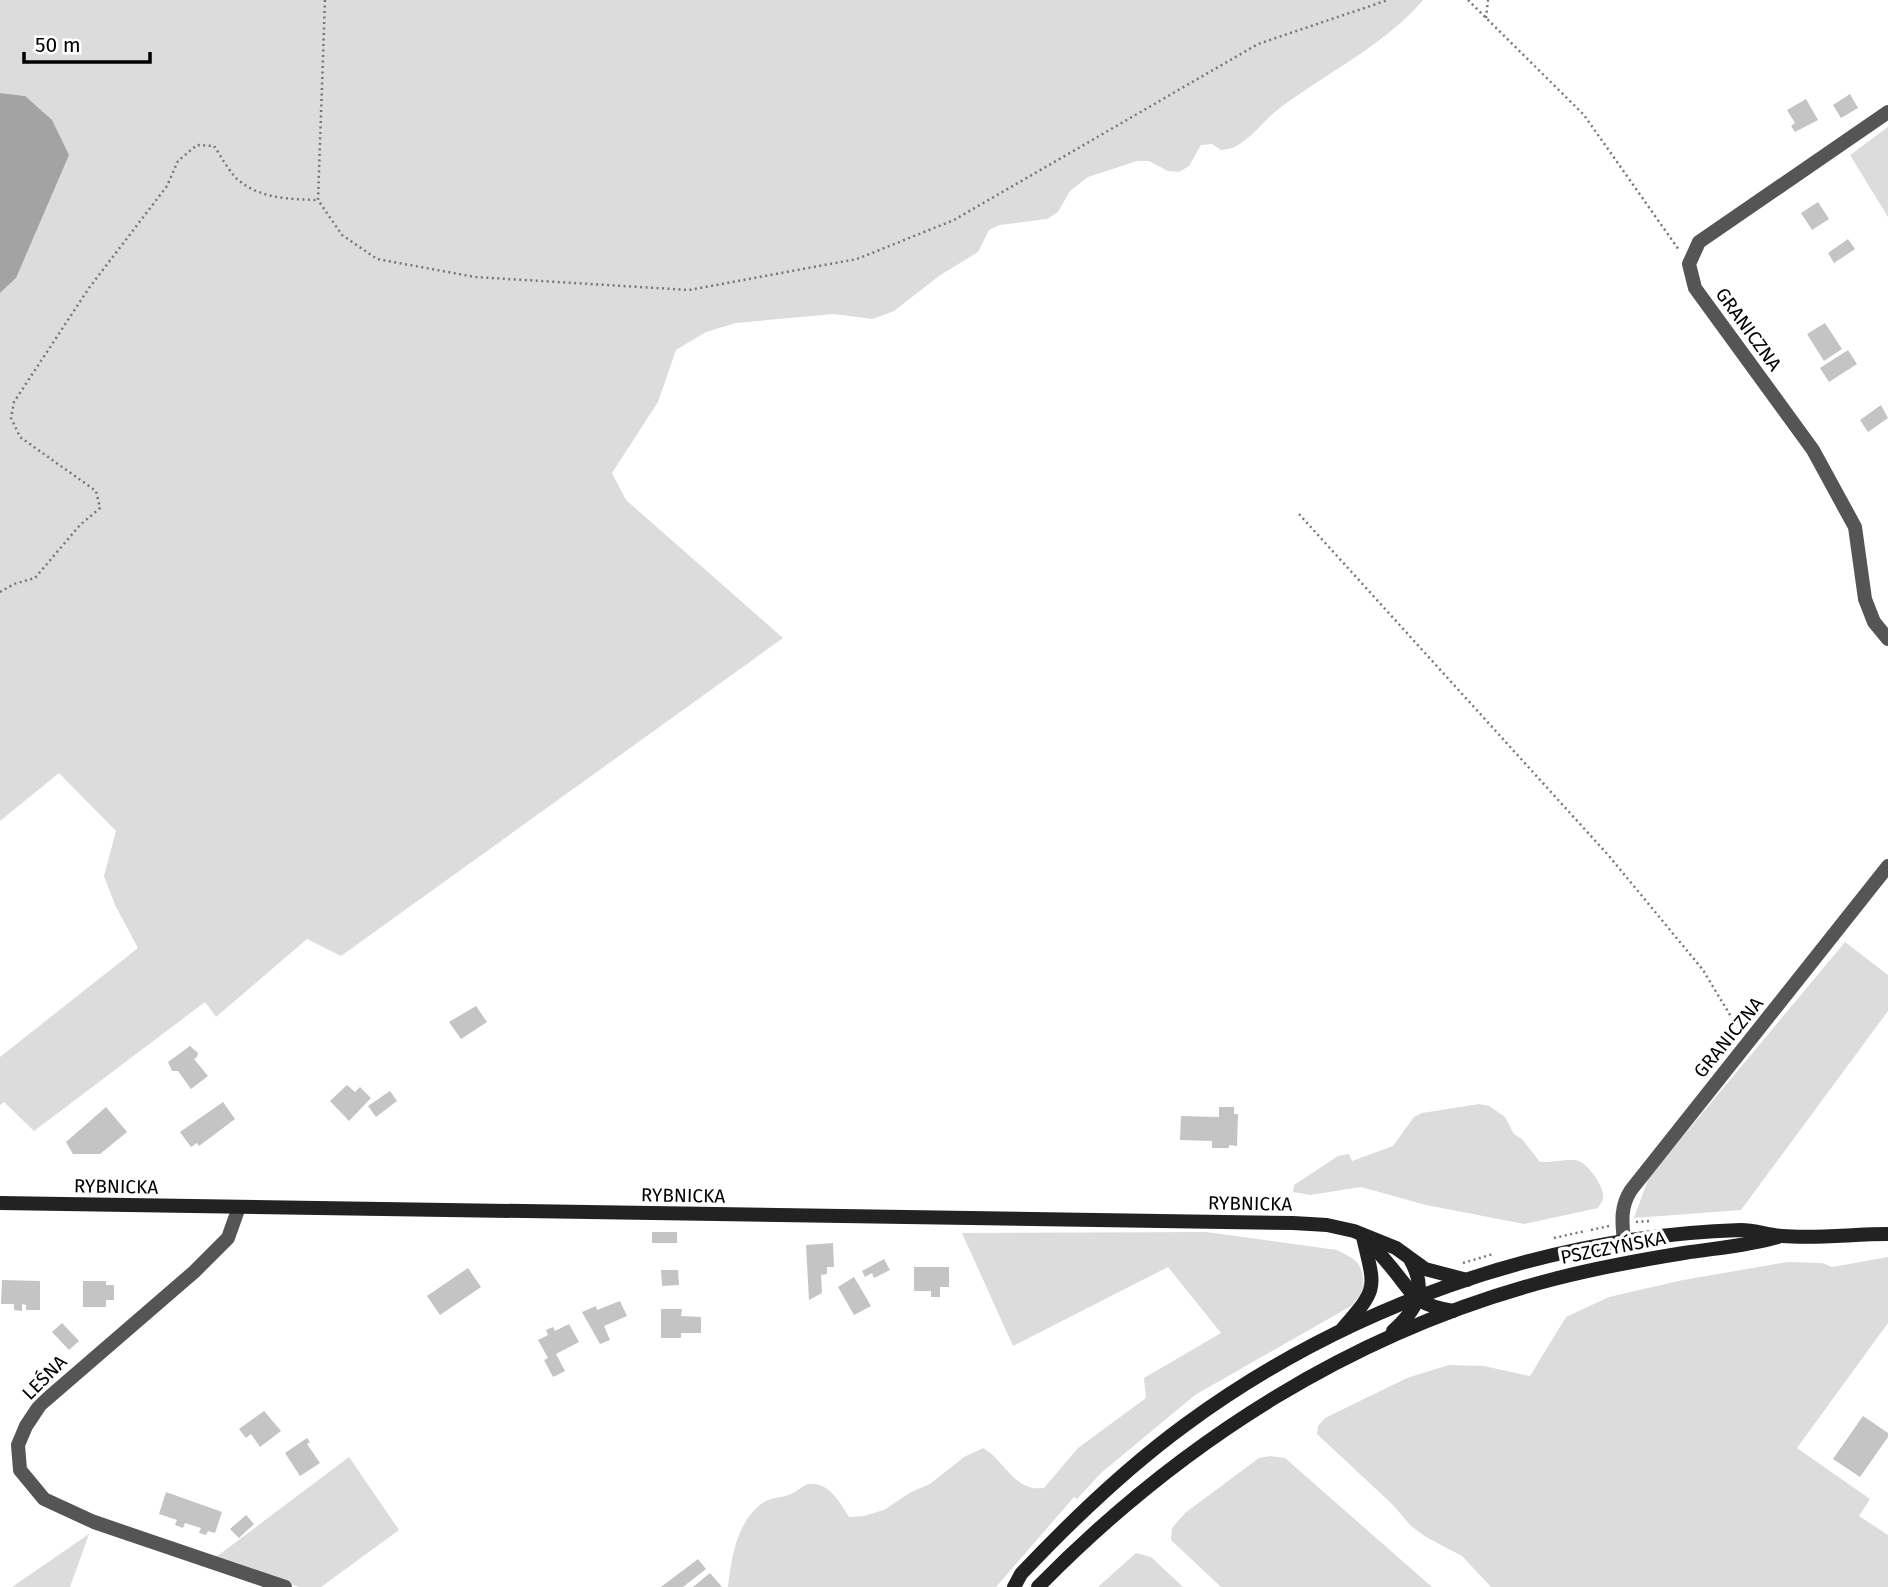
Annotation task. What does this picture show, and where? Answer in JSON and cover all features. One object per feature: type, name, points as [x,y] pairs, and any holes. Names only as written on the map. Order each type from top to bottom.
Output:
[{"type":"main road","name":"RYBNICKA","points":[[0,1203],[1293,1223],[1343,1227],[1396,1248],[1410,1260],[1433,1273],[1467,1280]]},
{"type":"main road","name":"PSZCZYŃSKA","points":[[1340,1332],[1417,1298],[1467,1280],[1545,1258],[1624,1242],[1744,1230],[1783,1236],[1888,1234]]},
{"type":"main road","points":[[1363,1236],[1410,1294],[1428,1306],[1454,1311]]},
{"type":"main road","points":[[1014,1587],[1021,1574],[1069,1524],[1139,1460],[1184,1425],[1243,1386],[1340,1332],[1367,1301],[1372,1287],[1373,1279],[1363,1236]]},
{"type":"main road","name":"PSZCZYŃSKA","points":[[1038,1587],[1106,1521],[1188,1455],[1283,1390],[1344,1357],[1454,1311],[1550,1280],[1610,1266],[1746,1246],[1783,1236]]},
{"type":"main road","points":[[1386,1338],[1414,1309],[1419,1282],[1410,1260]]},
{"type":"street","points":[[1689,264],[1699,243],[1888,111]]},
{"type":"street","name":"GRANICZNA","points":[[1689,264],[1695,288],[1813,450],[1855,527],[1865,599],[1874,622],[1888,639]]},
{"type":"street","name":"GRANICZNA","points":[[1624,1242],[1624,1201],[1690,1113],[1748,1046],[1888,866]]},
{"type":"street","name":"LEŚNA","points":[[239,1207],[228,1238],[194,1272],[40,1405],[26,1426],[18,1445],[20,1470],[44,1499],[94,1522],[285,1587]]},
{"type":"path","points":[[325,0],[318,201],[342,235],[377,258],[475,277],[690,290],[857,259],[954,220],[1258,44],[1388,0]]},
{"type":"path","points":[[1468,0],[1584,115],[1689,264]]},
{"type":"path","points":[[1486,18],[1488,0]]},
{"type":"path","points":[[0,592],[14,584],[35,578],[80,525],[100,508],[96,491],[20,437],[11,418],[14,402],[89,288],[167,186],[178,161],[197,145],[214,146],[236,178],[261,193],[284,199],[318,201]]},
{"type":"path","points":[[1299,514],[1609,856],[1703,970],[1748,1046]]},
{"type":"shaded area","points":[[0,0],[1423,0],[1392,30],[1281,107],[1252,135],[1236,146],[1221,150],[1212,144],[1201,145],[1189,166],[1179,172],[1168,171],[1149,161],[1137,161],[1088,177],[1070,191],[1058,212],[1047,219],[999,225],[989,230],[978,252],[939,276],[894,311],[873,319],[833,314],[736,323],[706,332],[676,350],[658,402],[612,473],[626,500],[783,638],[341,956],[307,939],[216,1017],[205,1002],[34,1131],[4,1102],[0,1105],[0,1057],[138,948],[115,905],[104,876],[116,831],[59,773],[0,821],[0,293],[16,278],[25,96],[0,93]]},
{"type":"shaded area","points":[[0,93],[25,96],[52,120],[69,155],[16,278],[0,293]]},
{"type":"shaded area","points":[[1888,127],[1888,217],[1850,155]]},
{"type":"shaded area","points":[[1845,942],[1888,975],[1888,1011],[1741,1210],[1634,1218],[1649,1177]]},
{"type":"shaded area","points":[[1479,1104],[1489,1106],[1505,1117],[1514,1134],[1522,1139],[1540,1162],[1570,1160],[1583,1163],[1596,1177],[1602,1189],[1603,1199],[1598,1208],[1524,1224],[1426,1205],[1361,1187],[1310,1195],[1293,1192],[1294,1185],[1338,1156],[1349,1154],[1352,1161],[1393,1146],[1414,1117],[1422,1113]]},
{"type":"shaded area","points":[[1206,1232],[1337,1250],[1351,1257],[1359,1265],[1364,1291],[1351,1306],[1195,1395],[1101,1473],[1077,1499],[1074,1497],[996,1587],[728,1587],[733,1553],[741,1531],[753,1512],[765,1502],[791,1494],[808,1484],[817,1484],[834,1495],[849,1517],[864,1516],[884,1510],[911,1492],[930,1484],[964,1457],[983,1448],[1024,1485],[1044,1488],[1078,1448],[1146,1398],[1144,1378],[1221,1333],[1168,1267],[1013,1346],[962,1233]]},
{"type":"shaded area","points":[[1888,1257],[1888,1323],[1797,1448],[1870,1499],[1859,1516],[1888,1535],[1888,1587],[1491,1587],[1462,1556],[1411,1526],[1393,1505],[1317,1434],[1318,1426],[1325,1418],[1407,1378],[1449,1365],[1484,1366],[1530,1376],[1566,1317],[1609,1297],[1683,1280],[1788,1262],[1822,1263],[1832,1267]]},
{"type":"shaded area","points":[[349,1457],[399,1530],[321,1587],[299,1587],[216,1557]]},
{"type":"shaded area","points":[[1259,1458],[1285,1458],[1432,1587],[1221,1587],[1171,1540],[1172,1528],[1185,1513]]},
{"type":"shaded area","points":[[89,1534],[70,1587],[12,1587]]},
{"type":"shaded area","points":[[1136,1553],[1151,1557],[1183,1587],[1098,1587]]},
{"type":"building","points":[[1850,94],[1858,108],[1841,118],[1833,105]]},
{"type":"building","points":[[1806,99],[1818,120],[1795,132],[1791,126],[1795,123],[1787,110]]},
{"type":"building","points":[[1818,202],[1829,219],[1812,230],[1801,213]]},
{"type":"building","points":[[1848,239],[1855,249],[1834,263],[1828,253]]},
{"type":"building","points":[[1825,323],[1842,349],[1824,361],[1807,334]]},
{"type":"building","points":[[1848,350],[1857,364],[1829,382],[1820,368]]},
{"type":"building","points":[[1881,405],[1888,418],[1868,432],[1860,420]]},
{"type":"building","points":[[476,1006],[487,1022],[461,1039],[449,1022]]},
{"type":"building","points":[[190,1046],[198,1053],[194,1059],[208,1076],[191,1089],[178,1071],[172,1071],[168,1062]]},
{"type":"building","points":[[347,1085],[355,1092],[360,1087],[371,1098],[349,1121],[330,1101]]},
{"type":"building","points":[[390,1091],[397,1101],[376,1117],[368,1106]]},
{"type":"building","points":[[223,1102],[235,1119],[199,1146],[197,1143],[191,1147],[180,1132]]},
{"type":"building","points":[[106,1107],[127,1132],[100,1154],[73,1154],[66,1142]]},
{"type":"building","points":[[1219,1107],[1234,1107],[1234,1114],[1238,1114],[1237,1146],[1212,1148],[1212,1141],[1180,1140],[1181,1116],[1219,1117]]},
{"type":"building","points":[[652,1232],[677,1232],[677,1243],[652,1243]]},
{"type":"building","points":[[833,1243],[834,1267],[827,1267],[827,1274],[821,1275],[822,1293],[809,1300],[806,1245]]},
{"type":"building","points":[[884,1259],[890,1270],[874,1278],[872,1273],[865,1277],[862,1271]]},
{"type":"building","points":[[914,1267],[949,1267],[949,1287],[940,1287],[940,1297],[931,1297],[931,1291],[914,1291]]},
{"type":"building","points":[[468,1268],[481,1287],[440,1315],[427,1296]]},
{"type":"building","points":[[661,1270],[678,1270],[679,1285],[662,1286]]},
{"type":"building","points":[[854,1277],[871,1306],[854,1315],[838,1287]]},
{"type":"building","points":[[2,1280],[40,1281],[40,1310],[26,1310],[26,1305],[22,1304],[22,1311],[14,1310],[14,1304],[1,1304]]},
{"type":"building","points":[[83,1281],[106,1281],[106,1285],[114,1285],[114,1300],[106,1300],[106,1307],[83,1307]]},
{"type":"building","points":[[620,1301],[627,1316],[604,1326],[610,1340],[600,1344],[582,1312],[596,1306],[597,1310]]},
{"type":"building","points":[[661,1309],[682,1309],[681,1316],[701,1317],[701,1333],[681,1333],[681,1338],[661,1338]]},
{"type":"building","points":[[62,1323],[79,1341],[69,1350],[52,1332]]},
{"type":"building","points":[[569,1324],[579,1342],[556,1354],[565,1371],[553,1377],[544,1360],[548,1358],[538,1340],[548,1335],[546,1330],[553,1327],[555,1331]]},
{"type":"building","points":[[264,1411],[281,1431],[260,1447],[251,1434],[246,1438],[239,1429]]},
{"type":"building","points":[[1863,1416],[1888,1433],[1888,1437],[1860,1477],[1833,1459]]},
{"type":"building","points":[[307,1438],[310,1442],[307,1444],[320,1463],[300,1476],[285,1453]]},
{"type":"building","points":[[166,1492],[222,1512],[215,1533],[199,1533],[201,1528],[185,1523],[183,1528],[175,1525],[177,1520],[159,1514]]},
{"type":"building","points":[[246,1515],[254,1524],[239,1538],[230,1529]]},
{"type":"building","points":[[698,1559],[706,1569],[683,1587],[661,1587]]},
{"type":"building","points":[[710,1573],[722,1587],[693,1587]]}]
